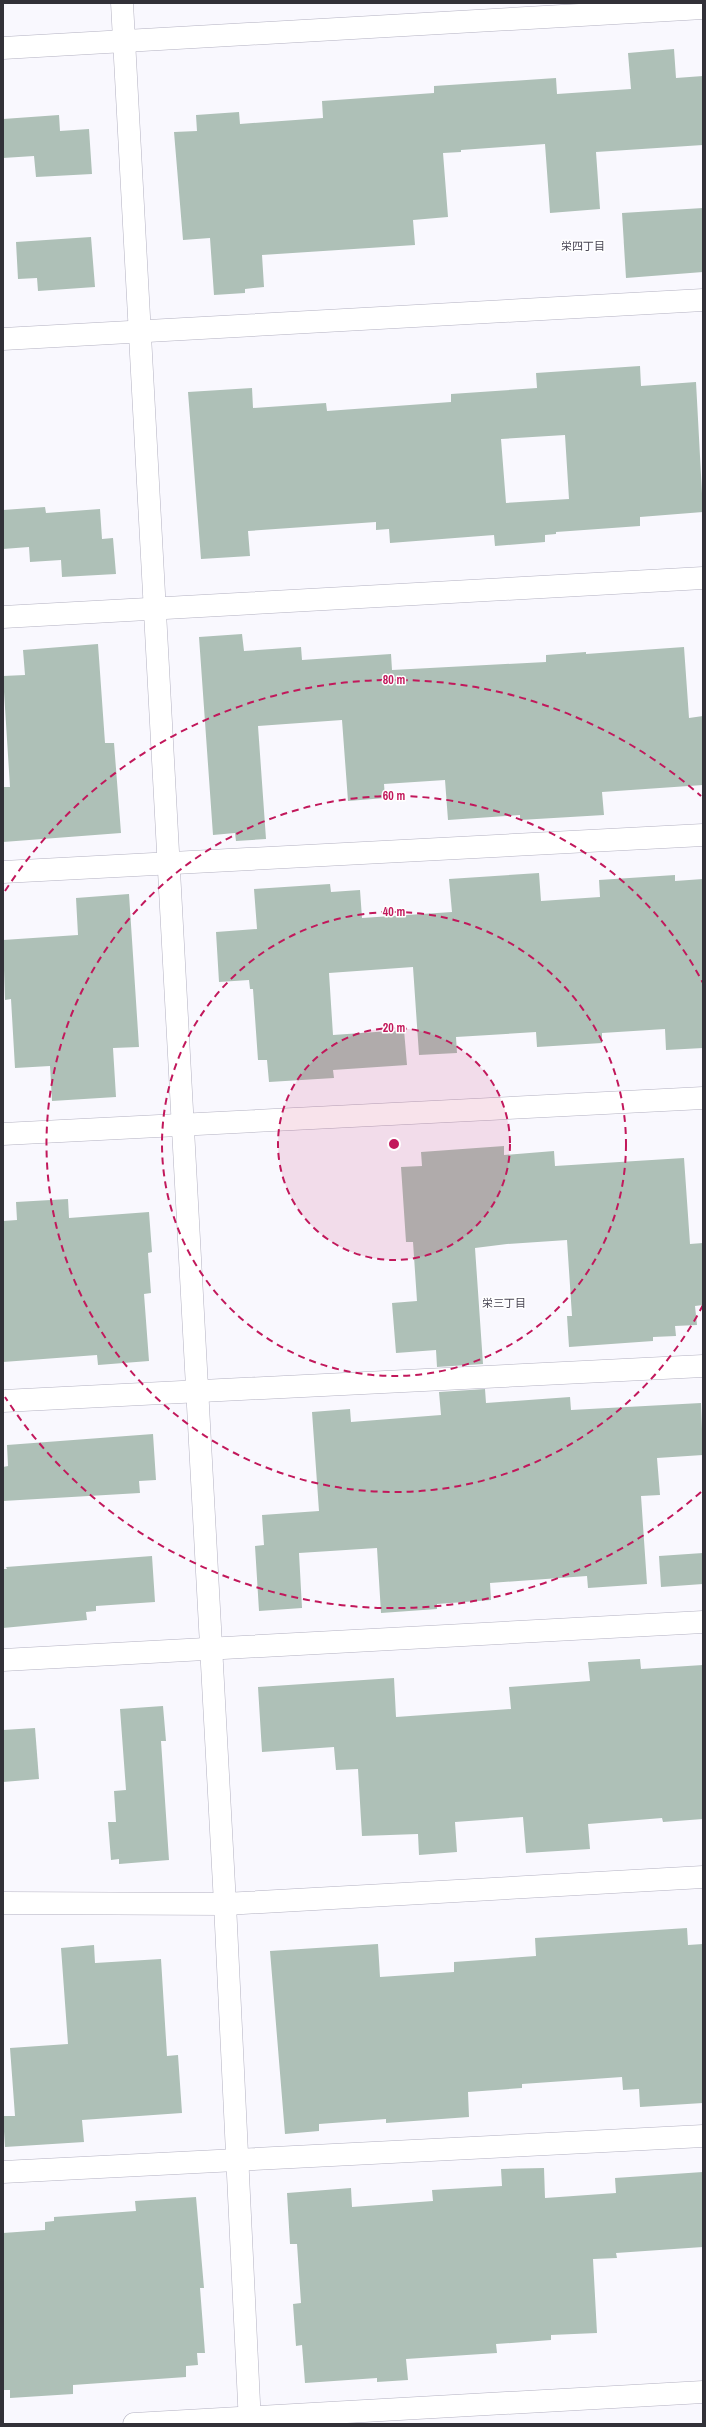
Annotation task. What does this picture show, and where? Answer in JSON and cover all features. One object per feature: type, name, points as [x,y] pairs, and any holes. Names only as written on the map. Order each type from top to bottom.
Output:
[{"type":"street","points":[[122,3],[181,1124],[198,1391],[250,2421]]},
{"type":"street","points":[[3,48],[703,8]]},
{"type":"street","points":[[3,339],[703,300]]},
{"type":"street","points":[[3,617],[703,578]]},
{"type":"street","points":[[3,872],[167,862],[703,835]]},
{"type":"street","points":[[3,1134],[703,1098]]},
{"type":"street","points":[[3,1401],[703,1366]]},
{"type":"street","points":[[3,1660],[703,1622]]},
{"type":"street","points":[[3,1903],[225,1904],[703,1877]]},
{"type":"street","points":[[3,2172],[176,2161],[236,2162],[703,2136]]},
{"type":"street","points":[[134,2424],[250,2421],[703,2392]]},
{"type":"building","points":[[674,49],[676,78],[703,76],[703,145],[596,152],[600,209],[550,213],[545,144],[461,150],[461,152],[443,153],[448,217],[413,220],[415,245],[262,255],[264,287],[245,289],[245,293],[214,295],[210,238],[183,240],[174,132],[197,131],[196,115],[239,112],[240,124],[323,118],[322,101],[434,93],[434,86],[556,78],[557,94],[631,89],[628,53]]},
{"type":"building","points":[[59,115],[60,131],[89,129],[92,174],[36,177],[34,156],[3,158],[3,119]]},
{"type":"building","points":[[703,208],[703,272],[626,278],[622,213]]},
{"type":"building","points":[[91,237],[95,287],[38,291],[37,278],[18,279],[16,242]]},
{"type":"building","points":[[640,366],[641,386],[696,382],[703,512],[640,517],[640,526],[556,532],[556,534],[545,535],[545,542],[495,546],[494,535],[390,543],[389,529],[376,530],[376,522],[248,531],[250,556],[201,559],[188,392],[252,388],[253,408],[326,403],[327,411],[451,402],[451,394],[537,388],[536,373]],"holes":[[[565,435],[569,499],[506,503],[501,439]]]},
{"type":"building","points":[[45,507],[46,513],[100,509],[102,539],[113,538],[116,574],[62,577],[61,560],[30,562],[29,547],[3,549],[3,510]]},
{"type":"building","points":[[242,634],[244,651],[301,647],[302,660],[391,654],[392,670],[546,662],[546,655],[586,652],[586,654],[684,647],[689,718],[703,716],[703,785],[602,792],[604,815],[520,820],[520,815],[448,820],[445,780],[384,784],[385,798],[348,801],[342,720],[258,726],[266,839],[236,841],[235,833],[213,835],[199,637]]},
{"type":"building","points":[[98,644],[105,743],[114,743],[121,833],[3,842],[3,787],[10,787],[3,676],[25,675],[23,650]]},
{"type":"building","points":[[539,873],[541,901],[600,897],[599,880],[675,875],[675,881],[703,879],[703,1048],[666,1050],[665,1029],[602,1033],[602,1043],[537,1047],[536,1032],[456,1037],[457,1053],[419,1055],[413,967],[329,973],[333,1035],[404,1030],[407,1065],[333,1070],[334,1078],[269,1082],[267,1060],[258,1060],[253,989],[250,989],[249,980],[219,982],[216,932],[257,929],[254,889],[330,884],[331,892],[360,890],[362,918],[452,912],[449,879]]},
{"type":"building","points":[[129,894],[139,1047],[113,1048],[116,1097],[52,1101],[50,1066],[15,1068],[11,999],[5,1000],[3,940],[78,935],[76,898]]},
{"type":"building","points":[[504,1146],[504,1155],[554,1151],[555,1166],[684,1158],[690,1244],[703,1243],[703,1305],[695,1306],[697,1325],[675,1326],[676,1336],[653,1337],[653,1341],[569,1347],[567,1316],[572,1316],[567,1240],[507,1244],[475,1248],[483,1364],[437,1367],[436,1350],[396,1353],[392,1303],[417,1301],[413,1242],[406,1242],[401,1167],[422,1166],[421,1152]]},
{"type":"building","points":[[68,1199],[69,1218],[149,1212],[152,1252],[148,1253],[151,1293],[144,1294],[149,1361],[98,1365],[97,1355],[3,1362],[3,1221],[17,1220],[16,1202]]},
{"type":"building","points":[[485,1389],[486,1403],[570,1397],[571,1410],[701,1403],[703,1455],[657,1458],[660,1495],[641,1496],[647,1584],[588,1588],[587,1576],[490,1583],[491,1600],[437,1604],[437,1609],[381,1613],[377,1548],[299,1553],[302,1608],[259,1611],[255,1546],[264,1545],[262,1515],[319,1511],[312,1412],[350,1409],[351,1422],[441,1415],[439,1392]]},
{"type":"building","points":[[153,1434],[156,1480],[139,1481],[140,1493],[3,1501],[3,1467],[8,1466],[7,1445]]},
{"type":"building","points":[[703,1553],[703,1584],[661,1587],[659,1556]]},
{"type":"building","points":[[152,1556],[155,1602],[96,1606],[96,1611],[86,1612],[87,1620],[3,1628],[3,1569],[7,1569],[6,1567]]},
{"type":"building","points":[[640,1659],[641,1669],[703,1665],[703,1819],[663,1822],[662,1818],[588,1824],[590,1849],[526,1853],[523,1817],[455,1822],[457,1852],[419,1855],[418,1834],[362,1836],[358,1769],[336,1770],[334,1747],[262,1752],[258,1687],[394,1678],[396,1717],[511,1709],[509,1687],[590,1681],[588,1662]]},
{"type":"building","points":[[163,1706],[166,1741],[161,1741],[169,1860],[119,1864],[119,1859],[111,1860],[108,1822],[116,1822],[114,1791],[126,1790],[120,1709]]},
{"type":"building","points":[[35,1728],[39,1779],[3,1782],[3,1730]]},
{"type":"building","points":[[687,1928],[688,1945],[703,1944],[703,2103],[640,2107],[639,2089],[623,2090],[622,2077],[522,2084],[522,2088],[468,2092],[469,2117],[386,2123],[386,2119],[319,2124],[319,2131],[285,2134],[270,1951],[378,1944],[380,1977],[454,1972],[454,1962],[536,1956],[535,1938]]},
{"type":"building","points":[[94,1945],[95,1963],[161,1959],[167,2056],[178,2055],[182,2113],[82,2120],[84,2142],[5,2147],[3,2116],[15,2116],[10,2048],[68,2044],[61,1948]]},
{"type":"building","points":[[544,2168],[545,2198],[616,2193],[615,2178],[703,2172],[703,2247],[616,2253],[617,2258],[593,2259],[597,2333],[551,2335],[551,2340],[496,2344],[497,2353],[406,2359],[408,2380],[377,2382],[377,2378],[305,2383],[302,2345],[296,2346],[293,2304],[301,2303],[297,2244],[290,2244],[287,2193],[351,2188],[352,2207],[433,2201],[432,2190],[502,2186],[501,2169]]},
{"type":"building","points":[[196,2197],[204,2288],[200,2288],[205,2353],[197,2353],[198,2365],[186,2366],[186,2377],[73,2385],[73,2394],[10,2398],[10,2390],[3,2390],[3,2233],[45,2230],[45,2222],[54,2221],[54,2217],[136,2211],[135,2201]]},
{"type":"district","name":"栄四丁目","points":[[583,246]]},
{"type":"district","name":"栄三丁目","points":[[504,1303]]}]
